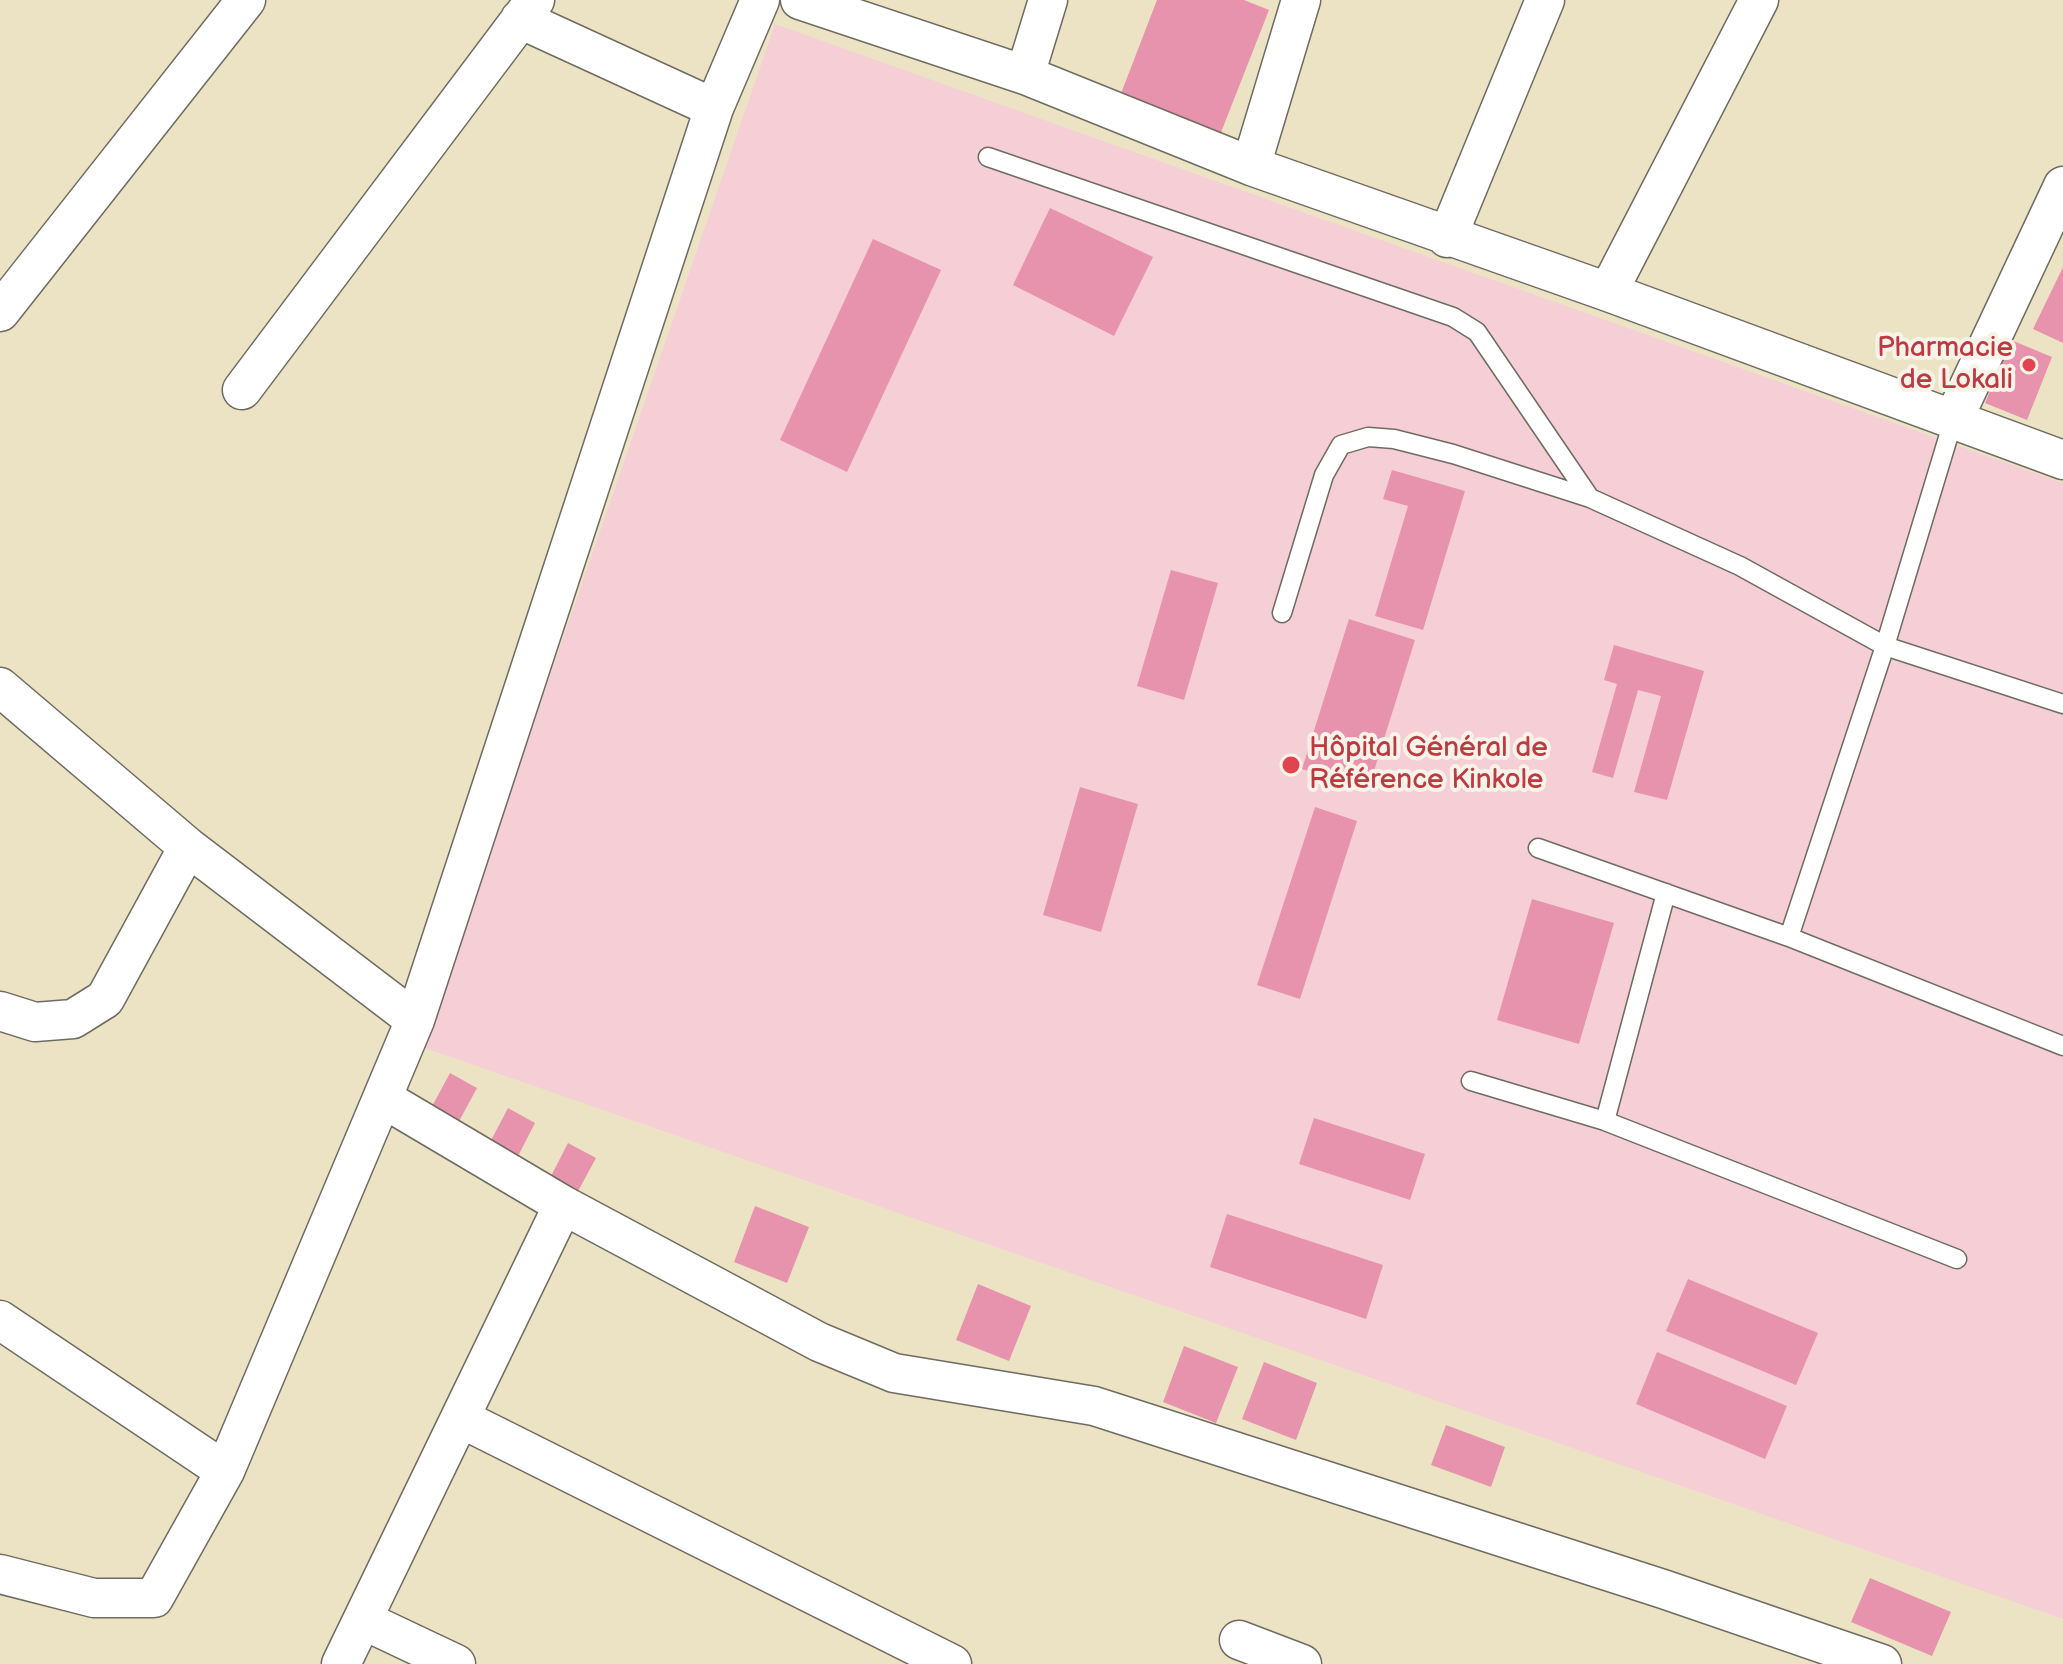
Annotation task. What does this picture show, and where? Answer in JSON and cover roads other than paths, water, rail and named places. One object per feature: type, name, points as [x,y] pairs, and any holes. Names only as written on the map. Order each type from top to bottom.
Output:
[{"type":"street","points":[[0,312],[246,0]]},
{"type":"street","points":[[0,1574],[94,1598],[154,1598],[225,1471],[415,1020],[714,108],[760,0]]},
{"type":"street","points":[[800,0],[1025,75],[1251,166],[1447,238],[1608,292],[2063,460]]},
{"type":"street","points":[[1025,75],[1048,0]]},
{"type":"street","points":[[1251,166],[1301,0]]},
{"type":"street","points":[[1447,238],[1545,0]]},
{"type":"street","points":[[1608,292],[1759,0]]},
{"type":"street","points":[[242,390],[527,10],[714,108]]},
{"type":"street","points":[[1954,418],[2058,208]]},
{"type":"street","points":[[0,687],[188,847],[415,1020]]},
{"type":"street","points":[[0,1011],[35,1022],[73,1019],[105,999],[188,847]]},
{"type":"street","points":[[384,1099],[563,1205],[819,1342],[894,1373],[1094,1406],[1648,1584],[1882,1664]]},
{"type":"street","points":[[341,1664],[563,1205]]},
{"type":"street","points":[[0,1320],[225,1471]]},
{"type":"street","points":[[462,1419],[952,1664]]},
{"type":"street","points":[[363,1620],[456,1664]]},
{"type":"street","points":[[1239,1640],[1302,1664]]},
{"type":"lane","points":[[988,157],[1453,317],[1477,332],[1590,498]]},
{"type":"lane","points":[[1789,937],[1885,646],[1954,418]]},
{"type":"lane","points":[[1282,613],[1324,475],[1341,445],[1368,437],[1394,439],[1453,454],[1590,498],[1740,566],[1885,646],[2063,704]]},
{"type":"lane","points":[[1538,848],[1789,937],[2063,1046]]},
{"type":"lane","points":[[1605,1121],[1666,893]]},
{"type":"lane","points":[[1471,1081],[1605,1121],[1957,1259]]},
{"type":"place","name":"Pharmacie de Lokali","points":[[2029,365]]},
{"type":"place","name":"Hôpital Général de Référence Kinkole","points":[[1291,765]]}]
